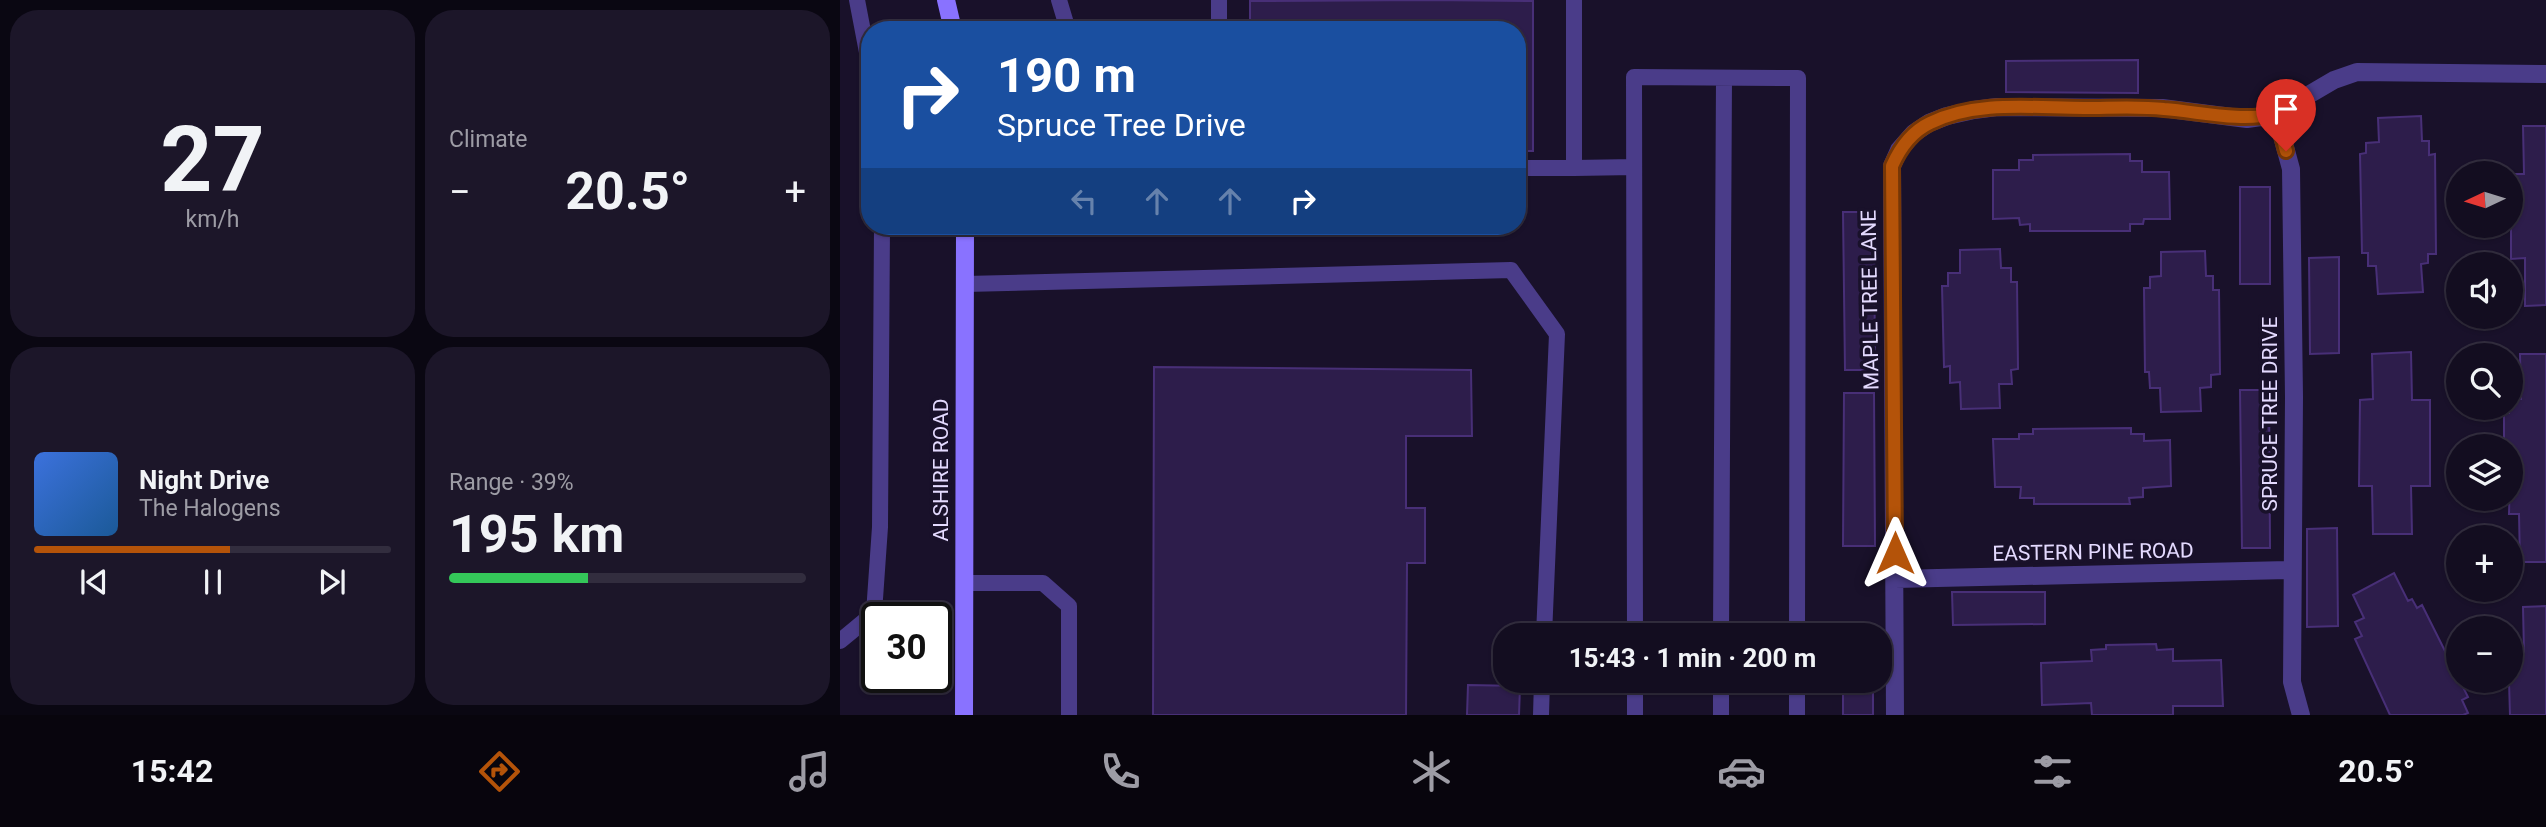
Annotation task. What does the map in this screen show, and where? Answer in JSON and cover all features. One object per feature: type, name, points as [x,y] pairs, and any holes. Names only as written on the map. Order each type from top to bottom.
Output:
[{"type":"street","points":[[946,0],[951,21]]},
{"type":"street","points":[[2276,114],[2334,80],[2357,72],[2546,74]]},
{"type":"street","name":"MAPLE TREE LANE","points":[[1895,715],[1891,214],[1892,166],[1899,150],[1914,133],[1929,123],[1947,116],[1997,107],[2162,108],[2247,119],[2276,114]]},
{"type":"street","name":"SPRUCE TREE DRIVE","points":[[2276,114],[2291,169],[2294,397],[2292,682],[2301,715]]},
{"type":"street","name":"ALSHIRE ROAD","points":[[964,715],[965,235]]},
{"type":"street","name":"EASTERN PINE ROAD","points":[[1895,579],[2292,570]]},
{"type":"lane","points":[[857,0],[861,21]]},
{"type":"lane","points":[[1059,0],[1065,21]]},
{"type":"lane","points":[[1219,0],[1219,21]]},
{"type":"lane","points":[[1574,0],[1574,168]]},
{"type":"lane","points":[[1635,623],[1634,77],[1798,78],[1797,623]]},
{"type":"lane","points":[[1721,623],[1724,78]]},
{"type":"lane","points":[[1526,168],[1634,167]]},
{"type":"lane","points":[[840,641],[874,613],[880,527],[882,235]]},
{"type":"lane","points":[[965,284],[1511,270],[1557,334],[1545,623]]},
{"type":"lane","points":[[964,583],[1042,583],[1069,606],[1069,715]]},
{"type":"lane","points":[[1541,715],[1542,693]]},
{"type":"lane","points":[[1635,693],[1635,715]]},
{"type":"lane","points":[[1721,693],[1721,715]]},
{"type":"lane","points":[[1797,693],[1797,715]]},
{"type":"building","points":[[1250,1],[1533,1],[1533,151],[1526,151],[1526,21],[1250,21]]},
{"type":"building","points":[[2138,60],[2138,93],[2006,92],[2006,61]]},
{"type":"building","points":[[2421,116],[2422,141],[2429,141],[2429,155],[2435,154],[2436,254],[2428,254],[2428,263],[2421,264],[2423,292],[2378,294],[2376,266],[2368,266],[2368,253],[2362,253],[2360,154],[2366,153],[2366,143],[2379,142],[2378,118]]},
{"type":"building","points":[[2523,126],[2546,126],[2546,305],[2525,306],[2525,258],[2523,252],[2511,252],[2511,238],[2524,238]]},
{"type":"building","points":[[2130,154],[2130,161],[2142,161],[2142,172],[2169,172],[2170,219],[2144,219],[2143,224],[2130,224],[2130,231],[2030,231],[2030,224],[2020,225],[2019,218],[1993,219],[1993,170],[2019,170],[2019,160],[2033,160],[2033,155]]},
{"type":"building","points":[[2240,187],[2270,187],[2270,284],[2240,284]]},
{"type":"building","points":[[1843,212],[1874,212],[1875,370],[1845,370]]},
{"type":"building","points":[[2000,249],[2001,268],[2011,268],[2011,282],[2017,282],[2018,369],[2011,370],[2012,384],[1999,384],[2000,408],[1961,409],[1960,382],[1950,383],[1950,366],[1944,367],[1942,286],[1948,286],[1948,273],[1960,273],[1960,250]]},
{"type":"building","points":[[2205,251],[2206,276],[2213,276],[2213,290],[2219,290],[2220,374],[2211,375],[2211,387],[2200,388],[2201,411],[2161,412],[2160,388],[2150,388],[2149,372],[2145,372],[2144,288],[2150,288],[2150,277],[2161,276],[2161,252]]},
{"type":"building","points":[[2339,257],[2339,353],[2310,354],[2309,258]]},
{"type":"building","points":[[2411,352],[2412,400],[2430,400],[2430,486],[2411,486],[2412,534],[2373,534],[2372,486],[2359,486],[2360,400],[2373,399],[2372,354]]},
{"type":"building","points":[[2523,354],[2546,354],[2546,562],[2523,562],[2523,525],[2519,525],[2519,514],[2509,514],[2509,511],[2523,511],[2523,434],[2504,434],[2504,420],[2523,420]]},
{"type":"building","points":[[1154,367],[1471,370],[1472,436],[1406,436],[1406,508],[1425,508],[1425,563],[1407,563],[1406,715],[1153,715]]},
{"type":"building","points":[[2240,390],[2269,390],[2270,548],[2242,548]]},
{"type":"building","points":[[1844,393],[1874,393],[1875,546],[1843,546]]},
{"type":"building","points":[[2131,428],[2131,434],[2144,434],[2144,441],[2170,440],[2171,486],[2143,488],[2143,497],[2129,498],[2130,504],[2034,504],[2034,498],[2020,498],[2021,487],[1995,487],[1993,439],[2019,439],[2019,434],[2033,434],[2033,429]]},
{"type":"building","points":[[2337,528],[2338,626],[2307,627],[2307,529]]},
{"type":"building","points":[[2394,573],[2408,601],[2412,599],[2417,608],[2422,605],[2446,653],[2446,693],[2466,693],[2468,697],[2462,700],[2468,713],[2390,715],[2355,639],[2362,636],[2355,622],[2364,618],[2353,595]]},
{"type":"building","points":[[1952,592],[2045,592],[2045,624],[1953,625]]},
{"type":"building","points":[[2546,606],[2546,715],[2510,715],[2509,693],[2523,693],[2523,607]]},
{"type":"building","points":[[2156,644],[2157,650],[2173,649],[2173,661],[2221,660],[2223,706],[2173,706],[2173,715],[2092,715],[2091,703],[2042,705],[2041,663],[2092,661],[2091,650],[2106,649],[2106,645]]},
{"type":"building","points":[[1468,685],[1493,685],[1493,693],[1520,693],[1519,715],[1467,715]]},
{"type":"building","points":[[1843,693],[1873,693],[1873,715],[1843,715]]},
{"type":"route","points":[[1895,553],[1892,166],[1899,150],[1914,133],[1947,116],[1997,107],[2162,108],[2247,119],[2276,114],[2286,151]]}]
